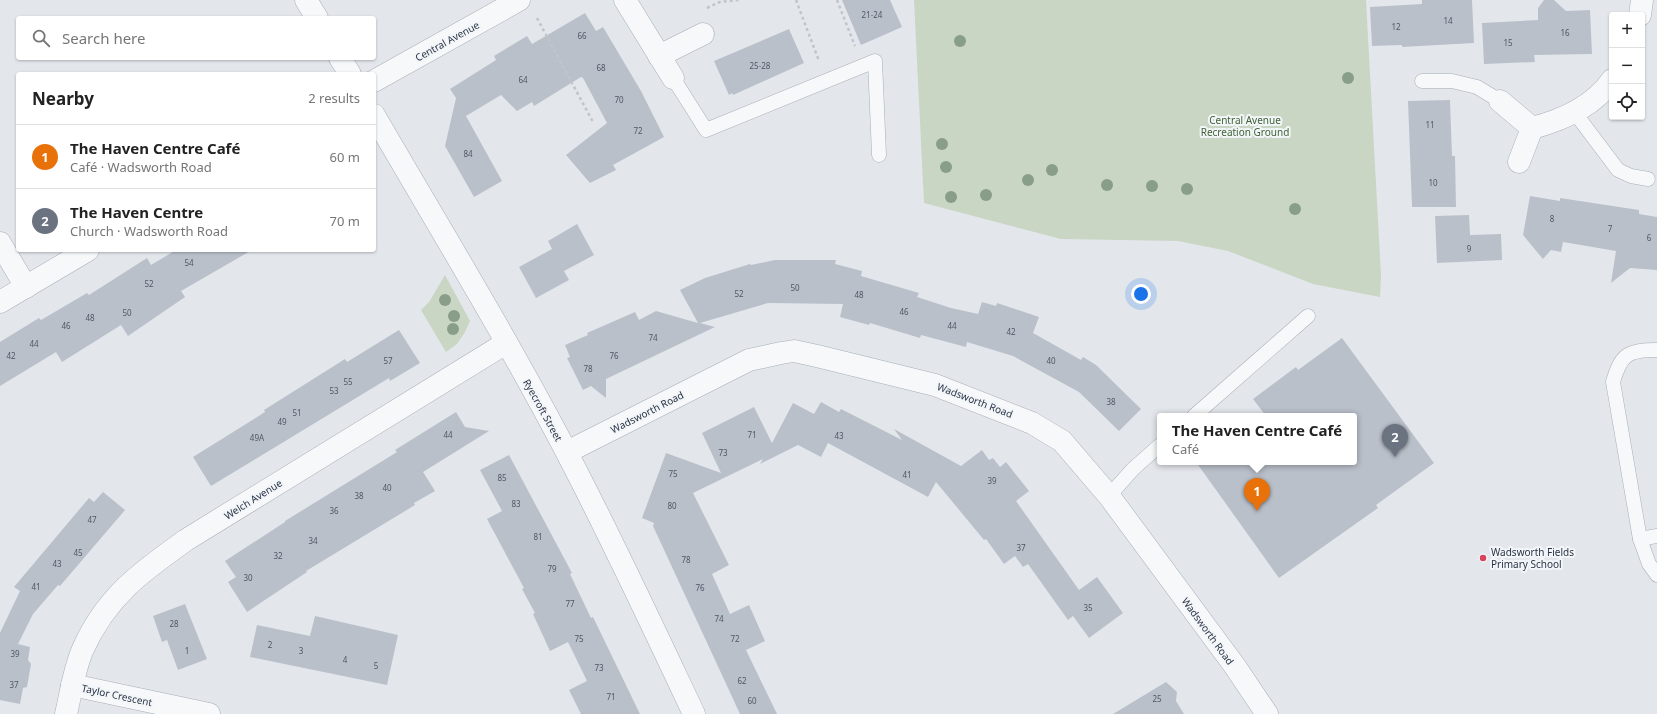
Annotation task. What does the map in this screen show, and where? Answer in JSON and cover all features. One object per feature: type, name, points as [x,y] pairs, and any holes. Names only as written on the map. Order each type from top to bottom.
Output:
[{"type":"street","points":[[306,0],[315,16]]},
{"type":"street","points":[[625,0],[673,78]]},
{"type":"street","points":[[1640,12],[1642,0]]},
{"type":"street","name":"Central Avenue","points":[[376,80],[527,7]]},
{"type":"street","points":[[659,56],[702,34]]},
{"type":"street","points":[[341,60],[349,72]]},
{"type":"street","points":[[1532,128],[1554,123],[1575,113],[1603,92],[1609,84]]},
{"type":"street","points":[[1500,101],[1532,128]]},
{"type":"street","name":"Ryecroft Street","points":[[376,118],[506,343],[567,452],[606,529],[694,714]]},
{"type":"street","points":[[1519,162],[1532,128]]},
{"type":"street","points":[[0,243],[26,287]]},
{"type":"street","points":[[0,302],[85,252]]},
{"type":"street","name":"Welch Avenue","points":[[66,714],[72,685],[82,650],[107,606],[126,586],[148,567],[186,540],[506,343]]},
{"type":"street","name":"Wadsworth Road","points":[[567,452],[749,360],[781,353],[794,351],[935,385],[1032,422],[1062,442],[1109,496],[1234,665],[1267,714]]},
{"type":"street","name":"Taylor Crescent","points":[[72,685],[209,714]]},
{"type":"lane","points":[[673,78],[706,130],[875,61],[879,156]]},
{"type":"lane","points":[[1422,81],[1452,81],[1477,87],[1500,101]]},
{"type":"lane","points":[[1575,113],[1618,170],[1632,176],[1648,179]]},
{"type":"lane","points":[[1197,413],[1308,316]]},
{"type":"lane","points":[[1657,350],[1640,350],[1626,356],[1618,365],[1613,382],[1640,539],[1649,564],[1657,575]]},
{"type":"lane","points":[[1109,496],[1133,468],[1157,448]]},
{"type":"lane","points":[[1640,539],[1657,536]]},
{"type":"path","points":[[796,0],[827,81]]},
{"type":"path","points":[[837,0],[863,66]]},
{"type":"path","points":[[527,7],[593,122]]},
{"type":"green space","name":"Central Avenue Recreation Ground","points":[[914,0],[1366,0],[1381,275],[1380,297],[1313,284],[1228,251],[1178,241],[1061,239],[924,203]]},
{"type":"green space","points":[[445,275],[470,321],[457,344],[446,352],[421,310],[429,302]]},
{"type":"building","points":[[842,0],[890,0],[902,27],[861,45]]},
{"type":"building","points":[[1422,0],[1472,0],[1474,43],[1402,47],[1402,45],[1372,46],[1370,7],[1422,4]]},
{"type":"building","points":[[1544,0],[1554,0],[1566,11],[1590,10],[1592,54],[1534,55],[1535,62],[1484,64],[1482,23],[1538,20],[1538,8]]},
{"type":"building","points":[[585,13],[596,31],[603,27],[641,91],[664,137],[613,165],[616,170],[590,183],[566,155],[607,123],[583,78],[581,77],[534,106],[532,102],[517,111],[501,95],[466,116],[502,181],[474,197],[445,146],[456,98],[450,89],[496,60],[494,56],[527,36],[532,44]]},
{"type":"building","points":[[789,29],[804,63],[733,95],[732,93],[729,95],[714,61]]},
{"type":"building","points":[[1450,100],[1452,156],[1455,156],[1456,207],[1412,207],[1408,101]]},
{"type":"building","points":[[1530,196],[1560,201],[1560,198],[1639,210],[1639,214],[1657,217],[1657,270],[1630,268],[1611,283],[1616,251],[1563,242],[1561,252],[1551,250],[1543,259],[1523,235]]},
{"type":"building","points":[[1469,215],[1470,235],[1501,234],[1502,260],[1437,263],[1435,216]]},
{"type":"building","points":[[577,224],[594,255],[564,271],[569,280],[536,298],[519,267],[552,249],[548,241]]},
{"type":"building","points":[[173,252],[249,252],[181,291],[185,297],[128,336],[121,325],[62,362],[56,352],[0,386],[0,342],[39,318],[41,320],[87,293],[89,295],[147,258],[151,265]]},
{"type":"building","points":[[775,260],[836,260],[835,264],[862,271],[861,276],[919,293],[917,297],[951,308],[978,314],[982,302],[996,306],[997,303],[1039,317],[1033,333],[1081,360],[1083,357],[1096,365],[1141,409],[1119,431],[1079,392],[1013,356],[967,342],[966,347],[921,335],[920,338],[870,323],[869,325],[840,317],[843,304],[768,303],[700,323],[715,327],[606,379],[606,398],[591,386],[583,390],[567,358],[570,357],[565,345],[588,335],[587,333],[635,312],[639,320],[656,311],[698,323],[680,290],[705,278],[750,264]]},
{"type":"building","points":[[399,330],[420,363],[390,381],[389,378],[211,486],[193,457],[345,359],[347,362]]},
{"type":"building","points":[[1342,338],[1434,463],[1376,505],[1378,508],[1279,578],[1198,465],[1357,465],[1357,413],[1264,413],[1253,399],[1296,367],[1298,370]]},
{"type":"building","points":[[821,402],[839,412],[841,409],[902,440],[894,429],[961,466],[982,450],[989,460],[993,458],[1000,467],[1006,462],[1029,491],[1016,501],[1079,590],[1097,577],[1123,613],[1089,638],[1073,616],[1068,620],[1028,564],[1023,567],[1015,556],[1004,564],[986,539],[984,540],[936,482],[928,497],[828,443],[821,457],[798,445],[760,464],[763,459],[693,493],[729,565],[712,574],[730,614],[749,605],[765,641],[746,650],[777,714],[740,714],[653,526],[654,523],[642,518],[666,453],[721,473],[702,433],[754,407],[772,443],[793,403],[814,414]]},
{"type":"building","points":[[456,412],[465,427],[489,431],[423,472],[435,491],[414,503],[415,505],[306,571],[307,572],[247,612],[228,582],[236,577],[225,561],[285,521],[397,452],[395,450]]},
{"type":"building","points":[[509,455],[572,573],[570,574],[591,618],[593,617],[640,714],[581,714],[569,690],[587,681],[568,642],[550,651],[533,614],[535,613],[522,589],[524,588],[487,519],[502,511],[480,470]]},
{"type":"building","points":[[103,492],[125,510],[60,586],[58,585],[33,614],[18,644],[30,647],[28,660],[31,664],[27,687],[23,688],[20,704],[0,700],[0,633],[20,591],[14,587],[89,498],[94,502]]},
{"type":"building","points":[[185,604],[207,659],[178,670],[167,640],[162,642],[153,616]]},
{"type":"building","points":[[315,616],[398,635],[387,685],[250,657],[257,625],[310,636]]},
{"type":"building","points":[[1166,682],[1177,692],[1176,701],[1184,714],[1113,714]]},
{"type":"place","name":"The Haven Centre","points":[[1395,457]]},
{"type":"place","name":"The Haven Centre Café","points":[[1257,511]]},
{"type":"place","name":"Wadsworth Fields Primary School","points":[[1483,558]]}]
